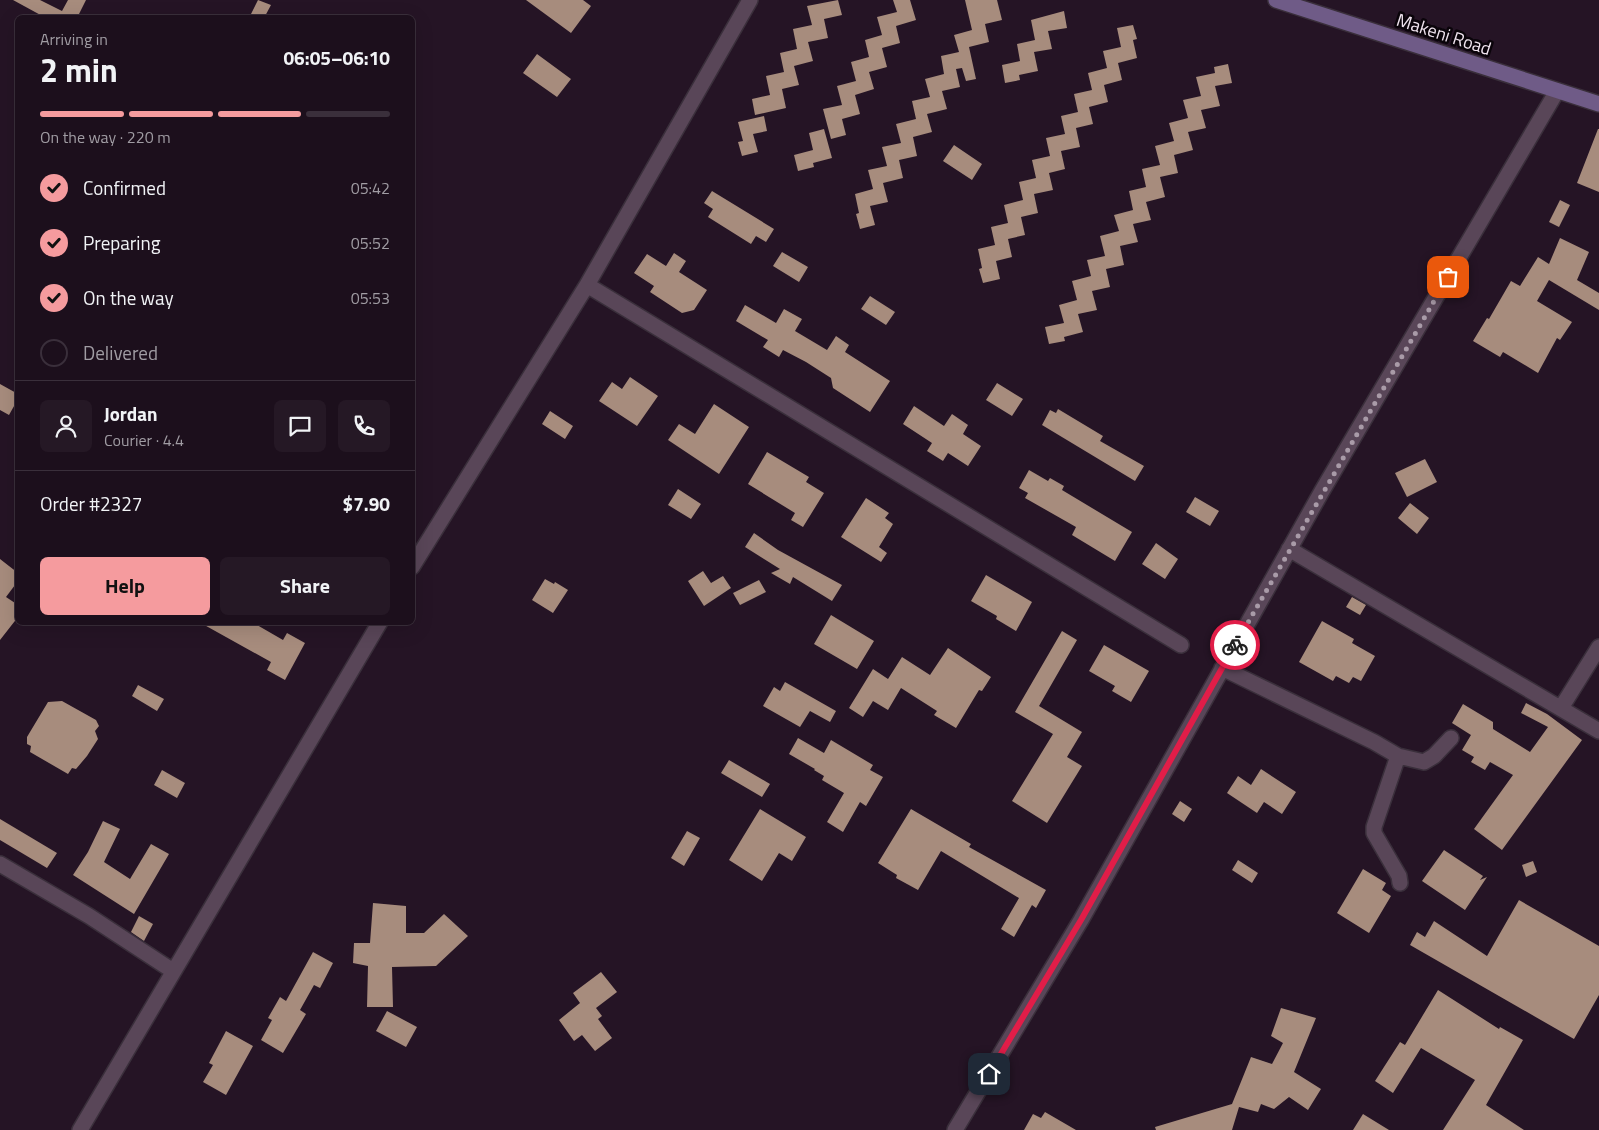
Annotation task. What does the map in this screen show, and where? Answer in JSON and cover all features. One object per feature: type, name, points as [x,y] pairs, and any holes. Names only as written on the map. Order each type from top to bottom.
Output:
[{"type":"main road","name":"Makeni Road","points":[[1279,0],[1599,104]]},
{"type":"street","points":[[415,562],[587,285],[750,0]]},
{"type":"street","points":[[955,1130],[1081,920],[1289,549],[1557,91]]},
{"type":"street","points":[[587,285],[1181,645]]},
{"type":"street","points":[[1289,549],[1599,731]]},
{"type":"street","points":[[80,1130],[378,625]]},
{"type":"street","points":[[1561,708],[1599,647]]},
{"type":"street","points":[[1222,668],[1374,742],[1398,756],[1424,762],[1434,756],[1451,738]]},
{"type":"street","points":[[1398,756],[1374,827],[1374,833],[1400,876],[1400,883]]},
{"type":"street","points":[[0,864],[89,916],[173,971]]},
{"type":"building","points":[[13,0],[40,0],[62,11],[68,0],[86,0],[78,15],[40,15]]},
{"type":"building","points":[[258,0],[271,5],[266,15],[250,15]]},
{"type":"building","points":[[526,0],[583,0],[591,6],[571,33]]},
{"type":"building","points":[[838,0],[842,15],[824,19],[828,38],[808,42],[813,61],[794,66],[799,85],[782,89],[786,108],[755,115],[752,99],[770,95],[766,76],[784,72],[780,53],[797,49],[793,29],[812,25],[807,6]]},
{"type":"building","points":[[893,0],[910,0],[916,20],[896,26],[900,43],[882,48],[887,67],[869,72],[874,89],[855,95],[860,114],[842,119],[846,135],[831,139],[823,109],[842,105],[837,86],[856,81],[851,62],[869,57],[865,40],[882,35],[877,17],[897,12]]},
{"type":"building","points":[[965,0],[997,0],[1002,20],[985,24],[989,42],[969,47],[976,79],[966,81],[962,68],[956,69],[960,87],[942,91],[947,109],[927,114],[932,132],[913,137],[917,156],[899,160],[903,178],[883,183],[888,202],[870,206],[875,225],[860,229],[856,214],[859,213],[855,194],[873,189],[868,170],[887,166],[882,147],[901,143],[896,124],[916,119],[912,101],[930,97],[925,79],[944,74],[941,56],[959,52],[954,35],[972,30]]},
{"type":"building","points":[[1064,11],[1067,28],[1048,31],[1052,49],[1034,52],[1038,71],[1019,75],[1020,80],[1005,83],[1002,65],[1020,61],[1017,44],[1035,40],[1031,20]]},
{"type":"building","points":[[1133,25],[1137,39],[1133,40],[1137,58],[1118,63],[1122,80],[1104,85],[1108,102],[1089,107],[1093,124],[1076,128],[1080,147],[1061,151],[1065,169],[1049,173],[1053,190],[1034,194],[1038,213],[1021,217],[1025,235],[1008,239],[1012,257],[996,261],[1000,279],[983,283],[979,269],[982,268],[978,249],[995,245],[991,227],[1008,223],[1004,205],[1023,200],[1019,182],[1036,178],[1032,160],[1050,156],[1046,138],[1065,134],[1061,116],[1078,112],[1074,94],[1092,90],[1088,73],[1107,68],[1103,51],[1121,47],[1117,28]]},
{"type":"building","points":[[537,54],[571,79],[557,97],[523,73]]},
{"type":"building","points":[[1228,64],[1232,83],[1215,86],[1220,106],[1201,110],[1206,128],[1188,132],[1193,150],[1174,155],[1178,173],[1160,177],[1165,197],[1146,202],[1151,220],[1133,224],[1138,242],[1120,246],[1124,265],[1106,269],[1110,287],[1092,291],[1097,310],[1078,314],[1083,332],[1064,337],[1065,341],[1049,344],[1045,327],[1064,323],[1059,305],[1077,300],[1072,281],[1091,276],[1087,260],[1105,256],[1100,236],[1119,231],[1114,215],[1133,210],[1129,191],[1146,187],[1142,169],[1160,165],[1155,146],[1174,141],[1169,123],[1188,118],[1183,100],[1201,96],[1196,77],[1215,73],[1214,67]]},
{"type":"building","points":[[764,116],[767,131],[753,134],[758,152],[742,156],[738,142],[743,141],[738,122]]},
{"type":"building","points":[[824,129],[832,158],[813,163],[814,167],[798,171],[794,155],[813,150],[809,133]]},
{"type":"building","points":[[1599,129],[1599,192],[1577,183]]},
{"type":"building","points":[[954,145],[982,164],[972,180],[943,161]]},
{"type":"building","points":[[712,191],[774,229],[766,242],[756,236],[751,244],[708,217],[713,209],[704,203]]},
{"type":"building","points":[[1560,200],[1570,205],[1559,227],[1549,222]]},
{"type":"building","points":[[1560,238],[1589,252],[1577,280],[1599,293],[1599,310],[1549,280],[1537,301],[1572,322],[1560,340],[1557,338],[1538,373],[1503,352],[1500,357],[1473,341],[1487,318],[1489,319],[1511,281],[1520,286],[1538,257],[1549,264]]},
{"type":"building","points":[[782,252],[808,267],[799,282],[773,266]]},
{"type":"building","points":[[674,253],[686,261],[679,272],[707,290],[694,310],[682,313],[650,292],[654,286],[634,273],[647,254],[666,266]]},
{"type":"building","points":[[870,296],[895,312],[886,325],[861,309]]},
{"type":"building","points":[[745,305],[776,323],[784,309],[802,319],[795,331],[827,350],[836,336],[849,345],[845,352],[890,381],[870,412],[833,388],[831,378],[806,362],[783,350],[779,357],[763,347],[768,340],[736,321]]},
{"type":"building","points":[[630,377],[658,396],[637,426],[599,401],[612,382],[622,389]]},
{"type":"building","points":[[997,383],[1023,399],[1012,416],[986,400]]},
{"type":"building","points":[[0,384],[15,392],[15,404],[9,415],[0,410]]},
{"type":"building","points":[[714,404],[749,427],[719,474],[668,440],[679,424],[695,434]]},
{"type":"building","points":[[914,406],[944,426],[952,414],[968,425],[963,434],[981,446],[968,466],[948,453],[943,461],[927,451],[932,443],[903,424]]},
{"type":"building","points":[[1058,409],[1103,436],[1100,441],[1144,466],[1135,481],[1042,425],[1050,410],[1056,413]]},
{"type":"building","points":[[550,411],[573,426],[565,439],[542,424]]},
{"type":"building","points":[[767,452],[809,477],[806,482],[824,493],[803,527],[791,520],[795,513],[748,484]]},
{"type":"building","points":[[1425,459],[1437,482],[1407,497],[1395,473]]},
{"type":"building","points":[[1029,470],[1048,481],[1050,478],[1064,486],[1062,490],[1132,532],[1115,561],[1072,535],[1076,527],[1025,498],[1028,493],[1019,488]]},
{"type":"building","points":[[678,489],[701,504],[691,519],[668,505]]},
{"type":"building","points":[[1195,497],[1219,511],[1210,526],[1186,512]]},
{"type":"building","points":[[866,498],[889,513],[885,518],[893,524],[879,547],[887,553],[881,562],[841,537]]},
{"type":"building","points":[[1410,503],[1429,518],[1417,534],[1398,518]]},
{"type":"building","points":[[754,533],[778,550],[842,585],[832,601],[793,577],[790,584],[771,573],[780,569],[745,547]]},
{"type":"building","points":[[1156,543],[1178,559],[1165,579],[1142,564]]},
{"type":"building","points":[[0,559],[15,571],[15,585],[6,597],[15,603],[15,621],[0,640]]},
{"type":"building","points":[[703,571],[711,583],[723,576],[731,588],[704,606],[688,581]]},
{"type":"building","points":[[986,575],[1032,602],[1016,631],[996,619],[997,616],[971,601]]},
{"type":"building","points":[[545,579],[554,584],[555,582],[568,590],[553,613],[532,600]]},
{"type":"building","points":[[759,580],[766,592],[740,605],[733,593]]},
{"type":"building","points":[[1352,597],[1366,605],[1360,615],[1346,607]]},
{"type":"building","points":[[831,615],[874,641],[857,669],[814,644]]},
{"type":"building","points":[[1322,621],[1354,639],[1352,643],[1375,656],[1361,681],[1353,677],[1349,683],[1336,676],[1333,681],[1299,662]]},
{"type":"building","points":[[204,625],[257,625],[283,640],[287,633],[305,643],[285,680],[267,670],[271,662]]},
{"type":"building","points":[[1062,631],[1077,640],[1039,706],[1082,732],[1067,757],[1082,766],[1047,823],[1012,801],[1053,734],[1015,712]]},
{"type":"building","points":[[1104,645],[1149,671],[1131,702],[1112,691],[1115,686],[1089,671]]},
{"type":"building","points":[[948,648],[991,677],[982,691],[979,690],[956,728],[934,715],[937,711],[901,688],[888,710],[873,701],[863,717],[849,708],[873,669],[888,679],[902,657],[930,675]]},
{"type":"building","points":[[785,682],[836,711],[830,722],[810,711],[800,727],[763,706],[774,687],[780,691]]},
{"type":"building","points":[[138,685],[164,699],[157,711],[132,696]]},
{"type":"building","points":[[62,701],[96,720],[99,726],[95,731],[98,739],[76,769],[72,768],[68,774],[30,752],[31,746],[27,744],[27,737],[48,702]]},
{"type":"building","points":[[1526,703],[1547,714],[1582,740],[1502,850],[1474,829],[1513,775],[1490,762],[1485,770],[1471,762],[1474,757],[1462,750],[1471,735],[1452,723],[1463,704],[1493,722],[1493,729],[1530,752],[1548,727],[1521,713]]},
{"type":"building","points":[[798,738],[824,753],[831,740],[873,765],[870,770],[883,777],[866,806],[860,802],[843,832],[827,822],[844,793],[822,780],[824,776],[815,769],[789,754]]},
{"type":"building","points":[[729,760],[770,784],[762,797],[721,773]]},
{"type":"building","points":[[1261,769],[1296,792],[1282,814],[1264,802],[1257,813],[1227,793],[1238,776],[1251,785]]},
{"type":"building","points":[[162,770],[185,783],[177,798],[154,785]]},
{"type":"building","points":[[1180,801],[1192,809],[1184,822],[1172,814]]},
{"type":"building","points":[[760,809],[806,837],[792,861],[779,853],[762,881],[729,860]]},
{"type":"building","points":[[911,809],[971,844],[969,847],[1046,890],[1036,908],[1032,905],[1014,937],[1001,929],[1019,898],[941,851],[918,890],[896,878],[897,875],[878,863]]},
{"type":"building","points":[[0,819],[57,853],[47,868],[0,840]]},
{"type":"building","points":[[103,821],[120,829],[104,862],[130,879],[151,844],[169,854],[134,914],[73,875],[88,852]]},
{"type":"building","points":[[687,831],[700,838],[684,866],[671,858]]},
{"type":"building","points":[[1444,850],[1483,876],[1480,880],[1487,877],[1465,910],[1422,881]]},
{"type":"building","points":[[1238,860],[1258,873],[1252,883],[1232,870]]},
{"type":"building","points":[[1533,861],[1537,872],[1526,877],[1522,865]]},
{"type":"building","points":[[1363,869],[1386,883],[1382,890],[1391,896],[1369,933],[1337,913]]},
{"type":"building","points":[[1519,900],[1599,946],[1599,995],[1574,1039],[1410,945],[1417,932],[1425,937],[1434,921],[1487,956]]},
{"type":"building","points":[[373,903],[406,906],[406,933],[424,933],[444,914],[468,936],[436,966],[392,967],[393,1007],[367,1007],[368,966],[353,963],[354,943],[370,943]]},
{"type":"building","points":[[139,916],[153,924],[144,941],[131,932]]},
{"type":"building","points":[[313,952],[333,963],[320,988],[314,985],[300,1010],[306,1014],[283,1053],[261,1040],[272,1020],[268,1018],[280,997],[286,1001]]},
{"type":"building","points":[[601,972],[617,992],[596,1008],[602,1016],[598,1019],[612,1038],[595,1051],[582,1035],[574,1041],[559,1020],[580,1003],[573,993]]},
{"type":"building","points":[[1438,990],[1499,1029],[1500,1027],[1523,1040],[1486,1105],[1524,1130],[1443,1130],[1475,1080],[1421,1048],[1393,1093],[1375,1081],[1400,1042],[1405,1045]]},
{"type":"building","points":[[1281,1008],[1316,1018],[1294,1072],[1321,1089],[1308,1110],[1289,1097],[1274,1109],[1261,1104],[1258,1112],[1239,1107],[1232,1130],[1156,1130],[1155,1127],[1232,1104],[1251,1057],[1272,1064],[1283,1043],[1271,1036]]},
{"type":"building","points":[[387,1011],[417,1027],[406,1047],[376,1031]]},
{"type":"building","points":[[226,1031],[253,1046],[226,1095],[203,1082],[213,1065],[209,1063]]},
{"type":"building","points":[[1045,1112],[1076,1130],[1024,1130],[1033,1114],[1041,1118]]},
{"type":"building","points":[[1363,1114],[1389,1130],[1353,1130]]},
{"type":"way so far","points":[[1235,645],[1314,505],[1448,277]]},
{"type":"route","points":[[989,1074],[1112,866],[1235,645]]}]
